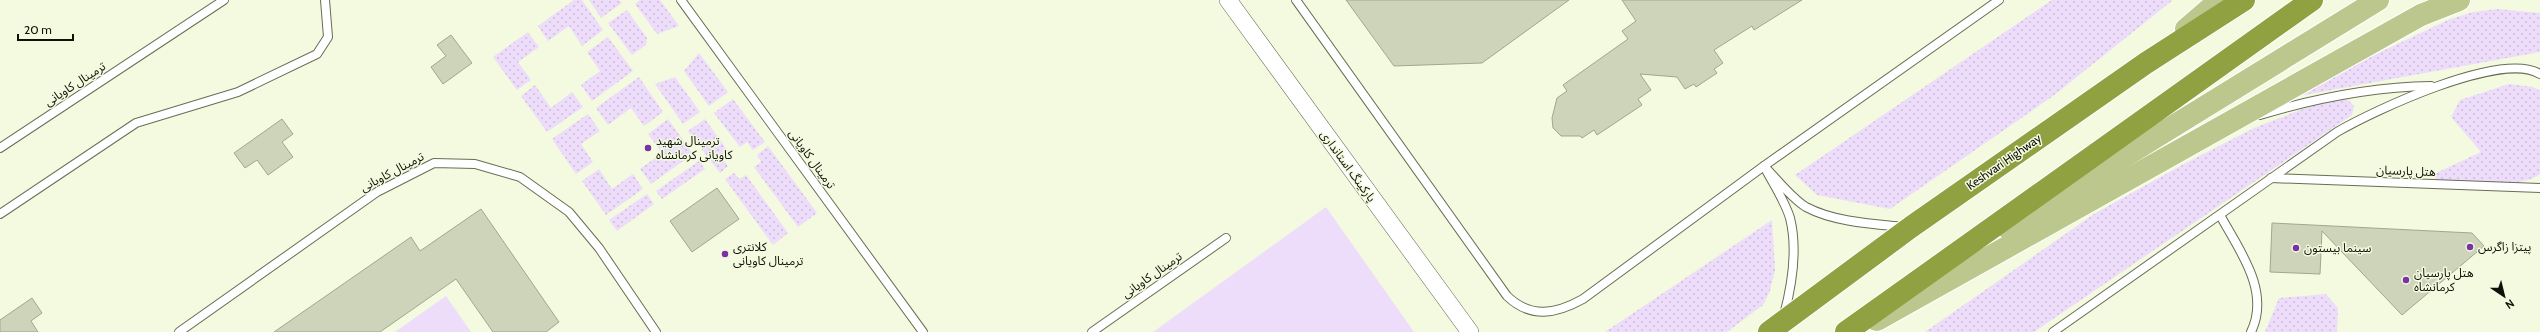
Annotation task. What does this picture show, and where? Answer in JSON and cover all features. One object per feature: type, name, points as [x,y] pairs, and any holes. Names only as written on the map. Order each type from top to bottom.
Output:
[{"type":"highway","name":"Keshvari Highway","points":[[1776,327],[1911,227],[2146,63],[2244,0]]},
{"type":"highway","points":[[1846,332],[2312,0]]},
{"type":"main road","points":[[2146,63],[2220,0]]},
{"type":"main road","points":[[1884,304],[2378,0]]},
{"type":"main road","points":[[1855,332],[2421,15],[2459,0]]},
{"type":"street","name":"پارکینگ استانداری","points":[[1228,0],[1470,332]]},
{"type":"lane","name":"ترمینال کاویانی","points":[[0,148],[224,0]]},
{"type":"lane","points":[[0,214],[136,122],[238,92],[317,54],[328,37],[325,0]]},
{"type":"lane","name":"ترمینال کاویانی","points":[[681,0],[923,332]]},
{"type":"lane","points":[[1296,0],[1507,296],[1527,310],[1552,312],[1566,308],[1584,299],[1764,166],[1999,0]]},
{"type":"lane","points":[[2217,129],[2314,100],[2351,92],[2394,87],[2434,86],[2512,69],[2530,70],[2540,74]]},
{"type":"lane","points":[[2053,332],[2271,178],[2362,118],[2434,86]]},
{"type":"lane","name":"ترمینال کاویانی","points":[[179,332],[377,192],[434,163],[475,164],[520,177],[569,212],[599,248],[656,332]]},
{"type":"lane","points":[[1764,166],[1805,206],[1821,213],[1869,224],[1911,227]]},
{"type":"lane","points":[[1764,166],[1789,218],[1792,231],[1792,284],[1776,327]]},
{"type":"lane","name":"هتل پارسیان","points":[[2271,178],[2540,188]]},
{"type":"lane","points":[[2220,215],[2253,277],[2258,295],[2258,310],[2251,332]]},
{"type":"lane","name":"ترمینال کاویانی","points":[[1092,332],[1226,238]]},
{"type":"shaded area","points":[[574,0],[582,0],[603,30],[582,46],[569,26],[548,41],[538,26]]},
{"type":"shaded area","points":[[589,0],[619,0],[622,3],[601,18]]},
{"type":"shaded area","points":[[640,0],[660,0],[679,26],[657,34],[635,4]]},
{"type":"shaded area","points":[[2052,0],[2173,0],[2053,96],[1890,209],[1817,195],[1795,175]]},
{"type":"shaded area","points":[[2497,9],[2540,13],[2540,52],[2282,99],[2450,19],[2473,12]]},
{"type":"shaded area","points":[[627,10],[647,38],[646,45],[632,55],[608,23]]},
{"type":"shaded area","points":[[528,32],[539,47],[518,62],[531,80],[517,90],[493,57]]},
{"type":"shaded area","points":[[608,37],[633,71],[592,101],[581,85],[600,71],[587,52]]},
{"type":"shaded area","points":[[699,53],[728,92],[709,106],[684,71]]},
{"type":"shaded area","points":[[639,77],[663,112],[644,126],[631,108],[608,125],[596,108]]},
{"type":"shaded area","points":[[675,77],[700,112],[683,124],[655,84]]},
{"type":"shaded area","points":[[2509,84],[2533,87],[2540,91],[2540,174],[2531,179],[2506,183],[2491,184],[2436,181],[2434,174],[2481,152],[2451,117],[2460,100]]},
{"type":"shaded area","points":[[535,85],[551,108],[572,92],[583,107],[547,132],[521,96]]},
{"type":"shaded area","points":[[733,99],[765,142],[753,150],[747,142],[740,147],[714,113]]},
{"type":"shaded area","points":[[2344,99],[2348,100],[2354,106],[2352,115],[2034,332],[1925,332],[2094,214],[2184,164],[2254,128],[2313,105]]},
{"type":"shaded area","points":[[588,114],[600,131],[581,144],[593,162],[576,174],[552,139]]},
{"type":"shaded area","points":[[668,119],[693,154],[651,184],[640,169],[662,153],[648,134]]},
{"type":"shaded area","points":[[705,119],[730,154],[723,159],[728,166],[720,173],[688,131]]},
{"type":"shaded area","points":[[768,146],[817,213],[798,227],[754,167],[761,162],[757,155]]},
{"type":"shaded area","points":[[699,161],[705,169],[662,199],[656,191]]},
{"type":"shaded area","points":[[599,169],[612,189],[633,174],[643,189],[606,215],[582,181]]},
{"type":"shaded area","points":[[734,173],[739,179],[746,175],[788,233],[773,245],[725,179]]},
{"type":"shaded area","points":[[647,194],[654,204],[617,231],[609,220]]},
{"type":"shaded area","points":[[1326,207],[1414,332],[1153,332]]},
{"type":"shaded area","points":[[1772,220],[1775,270],[1770,291],[1763,305],[1727,332],[1605,332]]},
{"type":"shaded area","points":[[2326,294],[2338,308],[2337,332],[2265,332],[2279,298]]},
{"type":"shaded area","points":[[446,296],[471,332],[395,332]]},
{"type":"building","points":[[1346,0],[1569,0],[1482,63],[1394,66]]},
{"type":"building","points":[[1622,0],[1802,0],[1754,30],[1752,26],[1714,50],[1723,63],[1714,69],[1717,73],[1696,87],[1694,84],[1685,89],[1677,77],[1640,74],[1651,90],[1638,99],[1642,105],[1597,135],[1594,130],[1582,138],[1580,136],[1561,136],[1553,128],[1552,118],[1557,98],[1567,91],[1563,85],[1628,39],[1622,31],[1636,21]]},
{"type":"building","points":[[451,35],[472,63],[443,84],[431,67],[446,56],[437,45]]},
{"type":"building","points":[[282,119],[293,134],[282,142],[293,157],[268,175],[257,160],[245,168],[234,153]]},
{"type":"building","points":[[717,188],[739,219],[692,252],[670,221]]},
{"type":"building","points":[[481,209],[559,322],[546,332],[493,332],[456,279],[380,332],[274,332],[411,237],[420,251]]},
{"type":"building","name":"هتل پارسیان کرمانشاه","points":[[2272,223],[2472,233],[2484,246],[2402,315],[2322,231],[2320,274],[2270,272]]},
{"type":"building","points":[[32,298],[42,313],[31,321],[38,332],[0,332],[0,320]]},
{"type":"place","name":"ترمینال شهید کاویانی کرمانشاه","points":[[648,148]]},
{"type":"place","name":"پیتزا زاگرس","points":[[2470,247]]},
{"type":"place","name":"سینما بیستون","points":[[2296,248]]},
{"type":"place","name":"کلانتری ترمینال کاویانی","points":[[725,254]]},
{"type":"place","name":"هتل پارسیان کرمانشاه","points":[[2406,280]]}]
